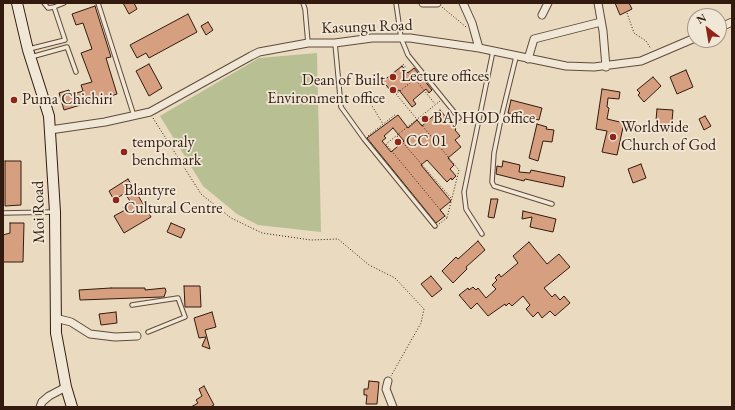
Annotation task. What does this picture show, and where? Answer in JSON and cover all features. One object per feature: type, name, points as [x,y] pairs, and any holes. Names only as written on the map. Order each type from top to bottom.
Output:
[{"type":"main road","points":[[12,3],[20,19]]},
{"type":"main road","points":[[17,3],[20,19]]},
{"type":"main road","name":"Moi Road","points":[[20,19],[49,116],[55,212],[56,334],[66,387],[72,407]]},
{"type":"street","points":[[423,3],[436,4]]},
{"type":"street","points":[[463,3],[472,23],[475,39],[479,48]]},
{"type":"street","points":[[542,15],[548,3]]},
{"type":"street","points":[[598,3],[606,67]]},
{"type":"street","points":[[528,59],[534,39],[601,22]]},
{"type":"street","name":"Kasungu Road","points":[[50,130],[150,112],[259,52],[308,43],[335,43],[372,38],[401,38],[479,48],[566,66],[606,67],[641,62],[687,42]]},
{"type":"street","points":[[55,318],[71,322],[90,334],[115,337],[137,336]]},
{"type":"street","points":[[388,381],[386,390],[393,407]]},
{"type":"street","points":[[40,407],[42,402],[49,396],[66,387]]},
{"type":"lane","points":[[44,3],[48,8],[63,3]]},
{"type":"lane","points":[[98,3],[134,116]]},
{"type":"lane","points":[[303,3],[305,9],[308,43]]},
{"type":"lane","points":[[396,3],[401,38],[408,55],[459,118]]},
{"type":"lane","points":[[54,7],[76,72]]},
{"type":"lane","points":[[29,53],[65,40]]},
{"type":"lane","points":[[335,43],[341,107],[364,139],[435,226]]},
{"type":"lane","points":[[29,53],[67,47]]},
{"type":"lane","points":[[482,234],[466,209],[464,192],[493,51]]},
{"type":"lane","points":[[516,56],[494,153],[492,182],[494,186],[552,204]]},
{"type":"lane","points":[[3,213],[55,212]]},
{"type":"lane","points":[[132,304],[178,298],[185,318],[148,332]]},
{"type":"path","points":[[436,4],[439,4],[466,27],[475,39]]},
{"type":"path","points":[[628,13],[634,33],[647,43],[654,56]]},
{"type":"path","points":[[403,64],[435,105],[386,144],[447,218]]},
{"type":"path","points":[[415,79],[396,94],[459,170],[447,218],[435,226]]},
{"type":"path","points":[[363,91],[383,124]]},
{"type":"path","points":[[150,112],[201,194],[231,218],[262,233],[311,240],[338,239],[369,265],[395,278],[424,309],[421,323],[388,381]]},
{"type":"path","points":[[364,139],[396,114]]},
{"type":"path","points":[[397,135],[452,198]]},
{"type":"green space","points":[[317,53],[321,232],[258,225],[237,214],[203,186],[160,116],[259,58]]},
{"type":"building","points":[[123,3],[134,3],[137,9],[129,14]]},
{"type":"building","points":[[615,3],[629,3],[632,9],[620,15]]},
{"type":"building","points":[[95,6],[111,57],[106,58],[117,94],[64,110],[59,93],[69,90],[70,95],[83,91],[81,85],[92,82],[81,53],[92,49],[83,23],[76,25],[72,14]]},
{"type":"building","points":[[188,14],[197,32],[149,58],[146,53],[137,58],[130,45]]},
{"type":"building","points":[[208,22],[213,30],[206,35],[201,26]]},
{"type":"building","points":[[149,64],[162,88],[149,96],[136,71]]},
{"type":"building","points":[[402,66],[408,73],[414,68],[432,90],[429,93],[426,89],[413,100],[416,104],[412,107],[399,90],[393,94],[383,81]]},
{"type":"building","points":[[686,70],[693,87],[677,94],[670,77]]},
{"type":"building","points":[[653,77],[661,86],[644,102],[638,95],[640,93],[637,90]]},
{"type":"building","points":[[602,89],[620,92],[619,99],[608,98],[607,107],[609,108],[607,119],[624,123],[617,155],[602,152],[607,131],[596,129]]},
{"type":"building","points":[[511,100],[542,108],[539,120],[508,113]]},
{"type":"building","points":[[657,109],[673,110],[671,132],[655,131]]},
{"type":"building","points":[[440,110],[460,136],[455,140],[461,147],[448,158],[454,165],[450,169],[456,176],[452,180],[451,178],[447,182],[427,160],[421,165],[451,201],[440,210],[445,216],[436,223],[367,138],[398,115],[408,128],[417,120],[422,126]],"holes":[[[393,128],[404,141],[391,152],[382,141],[386,138],[384,136]]]},
{"type":"building","points":[[705,116],[711,126],[704,130],[699,119]]},
{"type":"building","points":[[537,124],[547,127],[546,129],[554,130],[552,142],[543,141],[538,161],[529,158]]},
{"type":"building","points":[[5,161],[21,161],[21,205],[5,206]]},
{"type":"building","points":[[503,161],[520,165],[519,172],[530,173],[531,170],[565,177],[563,187],[525,179],[524,181],[496,174],[497,166],[502,167]]},
{"type":"building","points":[[641,164],[646,178],[633,183],[628,169]]},
{"type":"building","points":[[128,179],[151,217],[124,233],[114,216],[125,210],[123,207],[131,203],[125,193],[114,200],[109,191]]},
{"type":"building","points":[[491,199],[498,199],[494,218],[488,217]]},
{"type":"building","points":[[523,211],[556,219],[553,232],[530,227],[532,217],[522,219]]},
{"type":"building","points":[[10,223],[24,223],[23,262],[3,262],[3,235],[10,233]]},
{"type":"building","points":[[171,223],[185,229],[181,238],[167,232]]},
{"type":"building","points":[[478,241],[485,250],[466,267],[467,269],[453,283],[442,271],[456,257],[458,259]]},
{"type":"building","points":[[529,242],[547,264],[559,254],[570,267],[544,288],[552,297],[555,294],[560,300],[564,296],[570,303],[555,316],[550,311],[542,318],[538,312],[533,317],[526,309],[530,305],[523,296],[512,306],[509,303],[506,306],[505,304],[488,316],[477,303],[471,309],[459,295],[468,288],[469,290],[473,287],[476,290],[478,288],[486,298],[496,289],[492,285],[497,280],[495,278],[499,274],[501,277],[518,263],[513,256]]},
{"type":"building","points":[[431,276],[442,289],[432,297],[421,284]]},
{"type":"building","points":[[184,286],[200,286],[201,307],[185,307]]},
{"type":"building","points":[[145,288],[145,290],[165,288],[166,291],[164,297],[80,300],[79,290]]},
{"type":"building","points":[[116,312],[117,323],[101,325],[99,314]]},
{"type":"building","points":[[212,312],[216,327],[205,330],[210,349],[202,346],[206,337],[199,338],[194,318]]},
{"type":"building","points":[[369,381],[379,382],[377,404],[366,404],[367,395],[364,395],[364,389],[368,389]]},
{"type":"building","points":[[204,386],[214,405],[210,407],[191,407],[198,403],[196,400],[202,396],[199,389]]},
{"type":"place","name":"Lecture offices","points":[[393,77]]},
{"type":"place","name":"Dean of Built Environment office","points":[[393,90]]},
{"type":"place","name":"Puma Chichiri","points":[[14,100]]},
{"type":"place","name":"BAJ HOD office","points":[[425,119]]},
{"type":"place","name":"Worldwide Church of God","points":[[613,137]]},
{"type":"place","name":"CC 01","points":[[398,142]]},
{"type":"place","name":"temporaly benchmark","points":[[124,152]]},
{"type":"place","name":"Blantyre Cultural Centre","points":[[116,200]]}]
